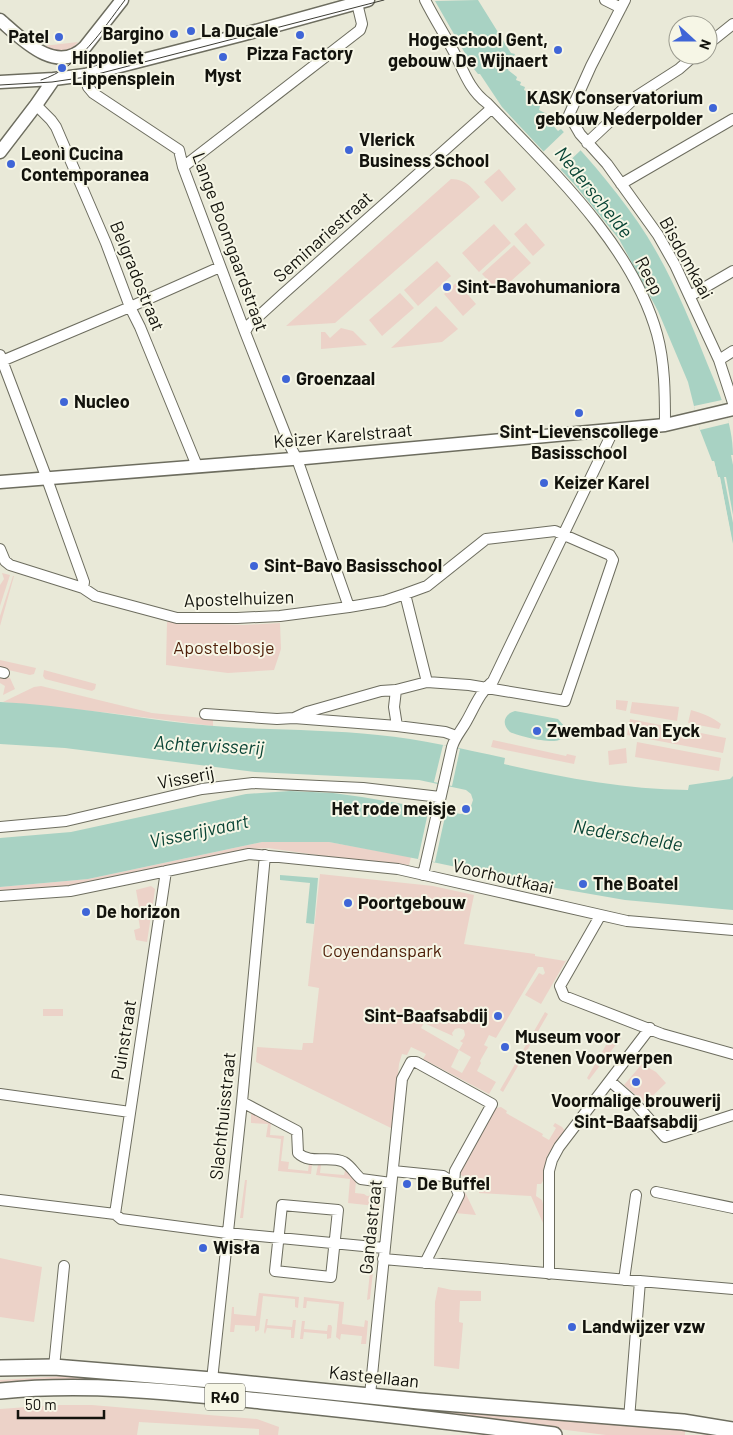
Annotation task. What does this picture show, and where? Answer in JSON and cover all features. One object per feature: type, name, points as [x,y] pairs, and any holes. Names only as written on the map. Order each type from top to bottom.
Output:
[{"type":"main road","name":"Kasteellaan","points":[[3,1367],[54,1367],[212,1380],[732,1427]]},
{"type":"main road","name":"Kasteellaan","points":[[0,1391],[79,1386],[208,1396],[369,1412],[554,1435]]},
{"type":"street","points":[[0,20],[30,46],[45,54],[64,57],[79,53],[122,0]]},
{"type":"street","name":"Reep","points":[[424,0],[457,58],[464,76],[481,98],[546,164],[614,246],[625,264],[644,298],[657,335],[663,367],[666,425]]},
{"type":"street","points":[[605,0],[623,4]]},
{"type":"street","points":[[0,82],[85,75],[362,2],[362,24],[360,30],[183,167]]},
{"type":"street","name":"Bisdomkaai","points":[[623,4],[595,58],[569,115],[577,136],[587,142],[607,164],[658,235],[675,265],[719,360],[731,407]]},
{"type":"street","points":[[718,36],[733,24]]},
{"type":"street","points":[[587,142],[637,96],[683,65]]},
{"type":"street","name":"Lange Boomgaardstraat","points":[[85,75],[88,87],[93,93],[179,150],[183,167],[220,267],[290,446],[297,458],[349,607]]},
{"type":"street","points":[[0,152],[54,79]]},
{"type":"street","name":"Belgradostraat","points":[[36,105],[56,127],[106,242],[130,307],[197,466]]},
{"type":"street","name":"Seminariestraat","points":[[245,332],[249,325],[276,300],[492,108]]},
{"type":"street","points":[[621,184],[733,120]]},
{"type":"street","points":[[83,588],[84,582],[1,358],[130,307],[220,267]]},
{"type":"street","points":[[690,296],[733,271]]},
{"type":"street","points":[[719,360],[733,351]]},
{"type":"street","name":"Keizer Karelstraat","points":[[0,482],[666,425],[731,407]]},
{"type":"street","points":[[423,875],[443,784],[456,736],[465,725],[485,688],[493,682],[614,429]]},
{"type":"street","name":"Apostelhuizen","points":[[0,549],[5,560],[10,565],[83,588],[95,596],[178,618],[280,616],[384,601],[427,586],[486,539],[550,530],[565,534],[610,555],[613,560],[565,701],[485,688]]},
{"type":"street","points":[[405,594],[427,682]]},
{"type":"street","points":[[294,718],[307,712],[381,691],[396,690],[427,682],[485,688]]},
{"type":"street","points":[[396,690],[394,707],[397,726]]},
{"type":"street","points":[[206,714],[267,719],[294,718],[397,726],[445,732],[456,736]]},
{"type":"street","name":"Visserij","points":[[0,826],[66,820],[202,789],[253,783],[363,788],[440,797]]},
{"type":"street","name":"Voorhoutkaai","points":[[0,896],[70,891],[249,854],[398,869],[627,921],[733,930]]},
{"type":"street","name":"Slachthuisstraat","points":[[212,1380],[266,855]]},
{"type":"street","name":"Puinstraat","points":[[115,1214],[166,871]]},
{"type":"street","points":[[600,916],[560,986],[564,996],[662,1034],[733,1054]]},
{"type":"street","points":[[554,1274],[549,1192],[549,1171],[552,1160],[559,1146],[650,1028]]},
{"type":"street","name":"Gandastraat","points":[[370,1395],[402,1079],[411,1062],[420,1063],[492,1104],[455,1171],[454,1183]]},
{"type":"street","points":[[610,1082],[635,1102],[665,1137],[733,1115]]},
{"type":"street","points":[[0,1094],[130,1112]]},
{"type":"street","points":[[242,1102],[297,1131],[298,1153],[301,1156],[308,1159],[342,1161],[349,1165],[361,1179],[391,1183]]},
{"type":"street","points":[[394,1171],[443,1176],[454,1183],[459,1194],[424,1262]]},
{"type":"street","points":[[656,1192],[733,1208]]},
{"type":"street","points":[[624,1280],[636,1195]]},
{"type":"street","points":[[0,1200],[115,1214],[121,1219],[227,1233],[335,1244],[424,1262],[733,1289]]},
{"type":"street","points":[[282,1205],[338,1210],[335,1244],[331,1277],[274,1271],[282,1205]]},
{"type":"street","points":[[54,1367],[64,1266]]},
{"type":"street","points":[[629,1419],[640,1281]]},
{"type":"green space","points":[[78,42],[71,49],[62,51],[42,48],[43,46]]},
{"type":"green space","points":[[499,169],[516,189],[502,202],[484,182]]},
{"type":"green space","points":[[451,179],[465,182],[480,197],[335,323],[286,326]]},
{"type":"green space","points":[[526,223],[545,245],[533,256],[514,234]]},
{"type":"green space","points":[[494,224],[511,243],[479,272],[462,253]]},
{"type":"green space","points":[[514,245],[531,263],[499,292],[482,274]]},
{"type":"green space","points":[[437,261],[451,276],[418,306],[404,290]]},
{"type":"green space","points":[[457,282],[476,304],[463,316],[444,294]]},
{"type":"green space","points":[[400,293],[414,308],[382,336],[369,320]]},
{"type":"green space","points":[[436,306],[458,329],[442,342],[391,348]]},
{"type":"green space","points":[[341,328],[353,331],[367,345],[321,349],[321,332],[325,332],[330,338]]},
{"type":"green space","points":[[2,573],[10,575],[0,606],[0,585],[4,579]]},
{"type":"green space","points":[[14,576],[0,626],[0,616]]},
{"type":"green space","name":"Apostelbosje","points":[[167,622],[244,625],[280,623],[281,649],[274,670],[228,673],[166,665]]},
{"type":"green space","points":[[0,660],[36,668],[34,674],[30,675],[0,668]]},
{"type":"green space","points":[[44,670],[96,684],[95,689],[92,691],[45,679],[43,676]]},
{"type":"green space","points":[[0,676],[10,678],[15,689],[3,695],[5,686],[0,683]]},
{"type":"green space","points":[[41,686],[152,713],[213,719],[213,726],[3,702],[34,687]]},
{"type":"green space","points":[[616,700],[628,701],[626,711],[616,709]]},
{"type":"green space","points":[[632,702],[679,707],[677,721],[630,713]]},
{"type":"green space","points":[[691,710],[721,724],[719,729],[688,723]]},
{"type":"green space","points":[[630,719],[726,738],[723,753],[627,735]]},
{"type":"green space","points":[[493,740],[566,756],[567,754],[576,756],[574,764],[491,747]]},
{"type":"green space","points":[[637,742],[721,758],[719,771],[635,757]]},
{"type":"green space","points":[[626,748],[627,763],[609,765],[608,751]]},
{"type":"green space","points":[[262,842],[329,842],[411,857],[409,865],[268,848],[246,849],[68,886],[0,891],[0,887],[88,879]]},
{"type":"green space","name":"Coyendanspark","points":[[320,874],[433,886],[474,895],[464,944],[535,954],[535,956],[565,961],[567,959],[541,1004],[525,995],[539,973],[543,975],[545,973],[543,967],[538,967],[496,1038],[489,1035],[484,1045],[488,1047],[477,1071],[496,1082],[489,1094],[423,1059],[426,1054],[411,1047],[407,1055],[402,1054],[399,1064],[393,1129],[256,1062],[257,1047],[302,1050],[303,1043],[313,1043],[319,988],[308,986]],"holes":[[[424,1023],[453,1036],[452,1033],[455,1029],[459,1028],[464,1030],[465,1035],[460,1041],[463,1043],[459,1050],[421,1028]],[[459,1050],[471,1057],[462,1073],[451,1067]]]},
{"type":"green space","points":[[151,886],[155,889],[153,904],[149,904],[148,908],[152,909],[147,942],[136,940],[134,930],[140,928],[138,914],[144,912],[142,907],[139,907],[136,890]]},
{"type":"green space","points":[[43,1009],[63,1009],[63,1016],[43,1016]]},
{"type":"green space","points":[[545,1012],[548,1014],[503,1092],[500,1090]]},
{"type":"green space","points":[[613,1033],[621,1038],[589,1080],[587,1078]]},
{"type":"green space","points":[[642,1064],[656,1072],[666,1083],[645,1103],[624,1085]]},
{"type":"green space","points":[[501,1107],[507,1111],[506,1113],[543,1134],[542,1136],[549,1140],[556,1128],[553,1126],[555,1123],[565,1131],[547,1156],[543,1181],[541,1184],[537,1184],[536,1196],[542,1200],[543,1204],[543,1223],[531,1196],[479,1193],[480,1179],[461,1175],[461,1171],[496,1108]]},
{"type":"green space","points":[[253,1112],[271,1121],[270,1135],[284,1136],[281,1161],[289,1162],[288,1169],[308,1171],[309,1164],[312,1164],[311,1174],[278,1171],[281,1139],[266,1137],[268,1124],[251,1123],[251,1113]]},
{"type":"green space","points":[[318,1165],[321,1165],[320,1173],[344,1175],[345,1171],[348,1171],[356,1180],[355,1193],[367,1196],[375,1195],[376,1187],[381,1190],[377,1232],[374,1231],[376,1206],[348,1203],[350,1179],[316,1175]]},
{"type":"green space","points":[[245,1180],[247,1180],[243,1218],[240,1218]]},
{"type":"green space","points":[[465,1192],[476,1215],[455,1213]]},
{"type":"green space","points":[[0,1258],[42,1267],[34,1322],[0,1317]]},
{"type":"green space","points":[[371,1263],[374,1263],[370,1299],[367,1300]]},
{"type":"green space","points":[[438,1287],[452,1290],[481,1291],[481,1301],[460,1301],[459,1322],[463,1323],[459,1369],[434,1366],[435,1302]]},
{"type":"green space","points":[[259,1293],[299,1297],[298,1308],[295,1307],[295,1299],[263,1296],[259,1330],[255,1332],[255,1326],[235,1325],[234,1332],[230,1332],[232,1307],[234,1307],[234,1314],[256,1316]]},
{"type":"green space","points":[[304,1297],[344,1302],[342,1324],[364,1327],[365,1320],[368,1321],[366,1344],[361,1344],[362,1336],[341,1334],[340,1340],[336,1337],[339,1304],[307,1301],[306,1308],[303,1308]]},
{"type":"green space","points":[[266,1319],[268,1319],[267,1325],[292,1327],[293,1320],[296,1320],[294,1338],[291,1338],[291,1330],[267,1328],[265,1334]]},
{"type":"green space","points":[[302,1321],[305,1321],[304,1329],[327,1331],[328,1325],[331,1325],[331,1338],[327,1339],[327,1334],[304,1332],[303,1339],[300,1339]]},
{"type":"green space","points":[[65,1376],[102,1377],[361,1401],[361,1405],[0,1384],[0,1380]]},
{"type":"green space","points":[[391,1404],[685,1430],[685,1435],[606,1435],[390,1408]]},
{"type":"green space","points":[[55,1405],[92,1405],[257,1419],[279,1427],[278,1435],[259,1435],[259,1429],[139,1422],[137,1435],[0,1435],[0,1409]]},
{"type":"water","name":"Nederschelde","points":[[478,0],[511,53],[515,54],[508,70],[517,77],[516,80],[521,82],[520,85],[525,87],[524,90],[528,92],[527,97],[532,99],[531,102],[540,106],[539,110],[551,116],[549,121],[558,131],[561,129],[573,142],[628,208],[656,251],[680,298],[720,396],[731,431],[733,515],[726,477],[724,477],[733,523],[733,544],[720,478],[718,478],[714,461],[712,461],[700,430],[688,382],[658,311],[619,239],[575,185],[502,107],[480,74],[474,69],[435,1]]},
{"type":"water","points":[[0,702],[215,726],[332,731],[410,739],[505,758],[504,764],[550,774],[595,782],[641,787],[688,790],[689,785],[730,779],[733,776],[733,910],[625,900],[329,842],[262,842],[88,879],[0,887],[0,838],[71,832],[246,794],[290,791],[333,793],[461,814],[470,809],[473,800],[471,794],[466,790],[419,780],[255,772],[65,748],[0,744]]},
{"type":"water","points":[[515,711],[558,719],[565,727],[564,735],[559,740],[549,741],[510,732],[505,726],[505,720],[508,714]]},
{"type":"water","points":[[280,875],[318,878],[314,924],[306,923],[310,883],[280,880]]},
{"type":"pier","points":[[565,131],[582,149],[559,171],[542,153]]},
{"type":"pier","points":[[722,400],[729,423],[700,430],[694,406]]},
{"type":"pier","points":[[712,461],[714,461],[718,477],[720,477],[733,547],[731,545],[718,480]]},
{"type":"pier","points":[[443,745],[460,749],[452,786],[434,782]]},
{"type":"pier","points":[[429,808],[446,812],[435,862],[418,859]]},
{"type":"tram line","points":[[41,80],[67,67],[89,47],[125,0]]},
{"type":"tram line","points":[[0,85],[52,82],[86,77],[384,0]]},
{"type":"place","name":"La Ducale","points":[[191,31]]},
{"type":"place","name":"Bargino","points":[[174,34]]},
{"type":"place","name":"Pizza Factory","points":[[300,35]]},
{"type":"place","name":"Patel","points":[[59,37]]},
{"type":"place","name":"Hogeschool Gent, gebouw De Wijnaert","points":[[558,50]]},
{"type":"place","name":"Myst","points":[[223,57]]},
{"type":"place","name":"Hippoliet Lippensplein","points":[[62,68]]},
{"type":"place","name":"KASK Conservatorium gebouw Nederpolder","points":[[713,108]]},
{"type":"place","name":"Vlerick Business School","points":[[349,150]]},
{"type":"place","name":"Leonì Cucina Contemporanea","points":[[11,164]]},
{"type":"place","name":"Sint-Bavohumaniora","points":[[447,287]]},
{"type":"place","name":"Groenzaal","points":[[286,379]]},
{"type":"place","name":"Nucleo","points":[[64,402]]},
{"type":"place","name":"Sint-Lievenscollege Basisschool","points":[[579,413]]},
{"type":"place","name":"Keizer Karel","points":[[544,483]]},
{"type":"place","name":"Sint-Bavo Basisschool","points":[[254,566]]},
{"type":"place","name":"Zwembad Van Eyck","points":[[537,731]]},
{"type":"place","name":"Het rode meisje","points":[[466,809]]},
{"type":"place","name":"The Boatel","points":[[583,884]]},
{"type":"place","name":"Poortgebouw","points":[[348,903]]},
{"type":"place","name":"De horizon","points":[[86,912]]},
{"type":"place","name":"Sint-Baafsabdij","points":[[498,1016]]},
{"type":"place","name":"Museum voor Stenen Voorwerpen","points":[[505,1047]]},
{"type":"place","name":"Voormalige brouwerij Sint-Baafsabdij","points":[[636,1082]]},
{"type":"place","name":"De Buffel","points":[[407,1184]]},
{"type":"place","name":"Wisła","points":[[203,1248]]},
{"type":"place","name":"Landwijzer vzw","points":[[572,1327]]},
{"type":"water label","name":"Achtervisserij","points":[[209,745]]},
{"type":"water label","name":"Visserijvaart","points":[[199,831]]}]
